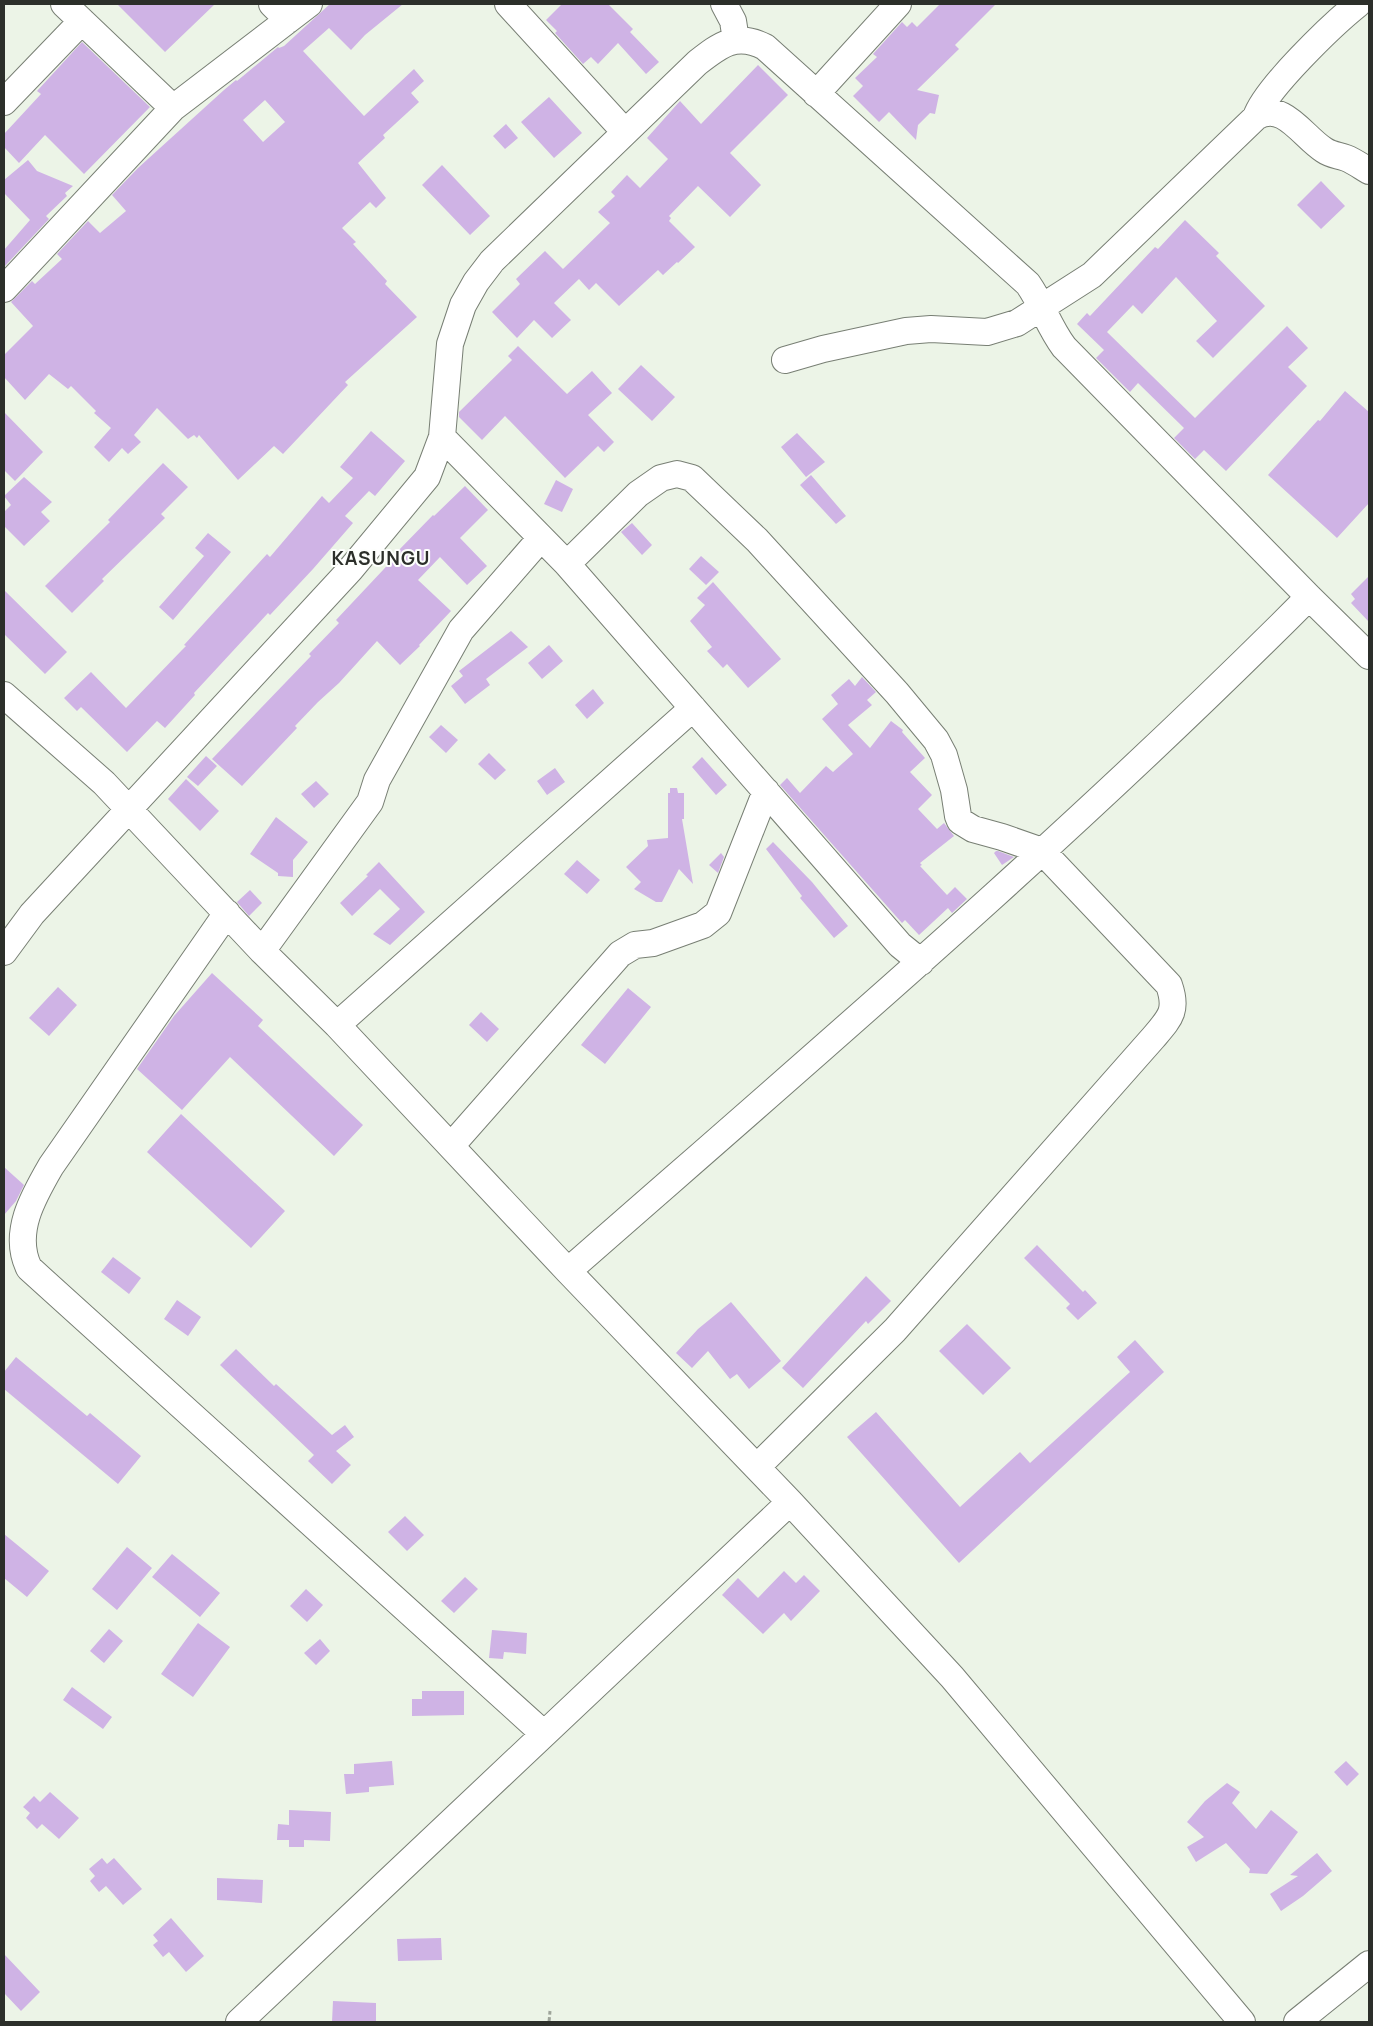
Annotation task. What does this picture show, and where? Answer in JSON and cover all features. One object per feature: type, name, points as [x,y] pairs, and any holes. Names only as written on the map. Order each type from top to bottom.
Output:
[{"type":"street","points":[[4,288],[173,108],[280,12],[309,4]]},
{"type":"street","points":[[508,4],[625,132]]},
{"type":"street","points":[[724,4],[733,21],[736,40]]},
{"type":"street","points":[[816,94],[898,4]]},
{"type":"street","points":[[1256,117],[1267,97],[1308,51],[1358,4]]},
{"type":"street","points":[[4,102],[73,12],[173,108]]},
{"type":"street","points":[[4,952],[32,914],[350,570],[427,477],[442,438],[450,344],[463,305],[476,282],[492,260],[697,63],[717,47],[736,40],[752,40],[765,47],[1010,266],[1028,284],[1042,307],[1054,334],[1064,348],[1369,656]]},
{"type":"street","points":[[785,360],[823,349],[906,331],[932,329],[987,332],[1017,322],[1092,275],[1256,117],[1266,112],[1280,114],[1322,149],[1346,158],[1369,171]]},
{"type":"street","points":[[442,438],[567,564],[900,945],[921,962]]},
{"type":"street","points":[[567,564],[638,494],[661,478],[676,474],[692,478],[757,540],[897,694],[936,740],[944,755],[960,821],[973,829],[1042,851],[1169,985],[1174,1002],[1172,1013],[1147,1045],[895,1330],[757,1467]]},
{"type":"street","points":[[262,951],[370,802],[377,780],[461,630],[541,538]]},
{"type":"street","points":[[568,1271],[921,962],[1116,785],[1208,698],[1309,597]]},
{"type":"street","points":[[4,694],[104,783],[262,951],[337,1025],[568,1271],[790,1502],[952,1677],[1242,2022]]},
{"type":"street","points":[[337,1025],[693,708]]},
{"type":"street","points":[[451,1146],[620,954],[635,945],[653,943],[703,925],[718,913],[766,792]]},
{"type":"street","points":[[227,913],[51,1166],[35,1193],[22,1236],[24,1257],[29,1268],[544,1734]]},
{"type":"street","points":[[239,2022],[790,1502]]},
{"type":"street","points":[[1297,2022],[1369,1964]]},
{"type":"path","points":[[549,2022],[550,2011]]},
{"type":"building","points":[[117,4],[215,4],[165,52]]},
{"type":"building","points":[[330,4],[403,4],[365,35],[351,50],[329,28],[303,51],[364,116],[414,69],[424,81],[411,93],[419,102],[383,135],[385,138],[358,163],[386,198],[376,208],[370,202],[342,228],[356,242],[353,244],[387,281],[385,284],[417,317],[345,382],[348,385],[283,454],[274,446],[238,480],[199,435],[197,438],[194,435],[188,439],[157,408],[134,435],[141,442],[128,454],[122,448],[109,462],[94,447],[111,428],[94,413],[96,411],[71,386],[68,389],[49,374],[25,400],[4,377],[4,355],[33,326],[11,302],[32,281],[35,284],[62,259],[57,254],[88,221],[100,233],[126,211],[112,195],[138,168],[224,90],[278,47],[284,46]],"holes":[[[265,100],[285,122],[263,142],[243,120]]]},
{"type":"building","points":[[562,4],[608,4],[633,29],[630,32],[659,62],[646,74],[618,43],[598,64],[591,57],[583,64],[546,20]]},
{"type":"building","points":[[940,4],[996,4],[955,45],[959,49],[917,90],[939,95],[935,114],[930,113],[918,125],[916,140],[889,112],[879,122],[853,96],[863,86],[855,78],[877,57],[873,54],[902,22],[907,27],[912,22],[917,27]]},
{"type":"building","points":[[82,42],[150,107],[84,174],[45,135],[19,163],[4,147],[4,134],[41,94],[37,91]]},
{"type":"building","points":[[758,65],[788,95],[730,153],[761,185],[730,217],[698,186],[669,216],[671,218],[669,221],[695,247],[678,263],[663,275],[658,270],[619,306],[596,283],[589,290],[579,279],[554,303],[571,320],[552,338],[534,320],[517,338],[492,312],[520,284],[516,279],[545,251],[563,269],[610,223],[598,212],[615,196],[611,192],[627,175],[640,188],[668,159],[647,138],[680,101],[701,124]]},
{"type":"building","points":[[549,97],[582,133],[554,158],[521,122]]},
{"type":"building","points":[[506,124],[518,138],[505,149],[493,136]]},
{"type":"building","points":[[28,160],[37,171],[73,186],[65,193],[67,196],[46,216],[49,219],[4,267],[4,250],[30,220],[4,193],[4,180]]},
{"type":"building","points":[[442,165],[490,216],[470,235],[422,185]]},
{"type":"building","points":[[1321,181],[1345,206],[1321,229],[1297,205]]},
{"type":"building","points":[[1185,220],[1219,253],[1216,256],[1265,306],[1213,358],[1196,341],[1217,321],[1176,277],[1142,314],[1133,305],[1107,332],[1195,418],[1287,326],[1308,348],[1288,367],[1307,386],[1226,471],[1204,450],[1195,459],[1174,438],[1184,428],[1138,383],[1130,392],[1096,358],[1104,350],[1077,324],[1087,313],[1090,316],[1155,247],[1158,249]]},
{"type":"building","points":[[518,346],[567,394],[592,371],[612,393],[588,415],[614,442],[604,452],[598,446],[565,478],[505,416],[482,440],[459,417],[459,412],[512,360],[508,356]]},
{"type":"building","points":[[641,365],[675,397],[652,421],[618,389]]},
{"type":"building","points":[[1345,391],[1369,412],[1369,503],[1337,538],[1268,475],[1318,420],[1320,421]]},
{"type":"building","points":[[4,412],[43,452],[15,481],[4,470]]},
{"type":"building","points":[[371,431],[405,461],[375,496],[369,491],[345,516],[353,523],[270,615],[268,613],[194,693],[195,695],[165,728],[157,721],[127,752],[81,707],[77,711],[64,698],[91,672],[126,708],[186,646],[184,645],[267,554],[270,557],[322,496],[329,503],[353,478],[340,467]]},
{"type":"building","points":[[797,433],[825,462],[806,477],[781,447]]},
{"type":"building","points":[[163,463],[188,487],[161,514],[165,518],[102,579],[104,581],[72,613],[45,586],[110,522],[108,520]]},
{"type":"building","points":[[811,475],[846,516],[836,524],[800,485]]},
{"type":"building","points":[[24,477],[52,502],[41,512],[50,521],[24,546],[4,526],[4,512],[11,505],[4,496]]},
{"type":"building","points":[[556,480],[573,489],[562,512],[544,504]]},
{"type":"building","points":[[465,486],[488,510],[460,538],[487,566],[467,585],[440,557],[418,580],[451,611],[400,665],[377,641],[339,683],[295,726],[297,728],[242,786],[212,759],[311,656],[309,654],[339,623],[336,620],[399,553],[397,552]]},
{"type":"building","points":[[632,523],[652,545],[642,555],[621,532]]},
{"type":"building","points":[[208,533],[231,552],[173,620],[159,607],[204,556],[195,548]]},
{"type":"building","points":[[701,556],[719,572],[706,585],[689,569]]},
{"type":"building","points":[[1369,576],[1369,622],[1351,603],[1355,599],[1351,594]]},
{"type":"building","points":[[713,582],[781,659],[748,688],[727,664],[723,668],[707,651],[712,647],[690,621],[705,605],[697,598]]},
{"type":"building","points":[[4,590],[67,652],[45,674],[4,634]]},
{"type":"building","points":[[511,631],[528,647],[486,679],[490,685],[465,704],[451,686],[463,676],[459,671]]},
{"type":"building","points":[[549,645],[563,661],[542,679],[528,663]]},
{"type":"building","points":[[862,677],[876,692],[867,700],[872,705],[848,725],[870,748],[891,721],[903,730],[902,732],[925,758],[910,772],[932,795],[918,809],[937,829],[944,823],[954,836],[920,863],[922,865],[920,866],[947,895],[955,887],[967,899],[952,913],[948,908],[919,935],[905,920],[902,923],[780,785],[787,778],[800,793],[826,766],[833,772],[853,754],[822,719],[838,704],[831,695],[849,679],[855,686]]},
{"type":"building","points":[[593,689],[604,703],[587,719],[575,705]]},
{"type":"building","points":[[441,725],[458,740],[446,753],[429,737]]},
{"type":"building","points":[[489,753],[506,770],[495,780],[478,764]]},
{"type":"building","points":[[206,756],[217,766],[198,786],[187,777]]},
{"type":"building","points":[[702,757],[727,785],[716,795],[692,767]]},
{"type":"building","points":[[555,768],[565,782],[547,795],[537,781]]},
{"type":"building","points":[[186,779],[219,811],[200,831],[168,799]]},
{"type":"building","points":[[316,781],[329,794],[314,808],[301,794]]},
{"type":"building","points":[[670,788],[677,788],[678,793],[684,793],[684,819],[682,819],[693,884],[679,869],[662,902],[656,902],[634,889],[641,882],[626,867],[648,846],[647,840],[668,838],[668,793],[670,793]]},
{"type":"building","points":[[276,817],[308,842],[293,860],[293,877],[278,876],[278,873],[250,854]]},
{"type":"building","points":[[773,842],[812,882],[848,926],[834,938],[800,898],[802,896],[766,849]]},
{"type":"building","points":[[996,851],[1014,857],[1002,865],[994,853]]},
{"type":"building","points":[[721,853],[724,857],[718,873],[709,865]]},
{"type":"building","points":[[577,860],[600,880],[587,894],[564,874]]},
{"type":"building","points":[[379,862],[425,912],[390,945],[373,934],[400,909],[380,889],[352,916],[340,903],[368,876],[366,875]]},
{"type":"building","points":[[250,890],[262,903],[249,916],[237,902]]},
{"type":"building","points":[[212,973],[263,1020],[258,1026],[363,1125],[334,1156],[230,1057],[182,1110],[137,1069],[174,1016]]},
{"type":"building","points":[[58,987],[77,1005],[49,1036],[29,1018]]},
{"type":"building","points":[[628,988],[651,1007],[605,1064],[581,1045]]},
{"type":"building","points":[[481,1012],[499,1029],[487,1042],[469,1025]]},
{"type":"building","points":[[181,1114],[285,1211],[251,1248],[147,1152]]},
{"type":"building","points":[[4,1167],[24,1185],[16,1201],[4,1215]]},
{"type":"building","points":[[1037,1245],[1083,1292],[1085,1290],[1097,1303],[1078,1320],[1066,1308],[1070,1304],[1024,1258]]},
{"type":"building","points":[[113,1257],[141,1278],[129,1294],[101,1272]]},
{"type":"building","points":[[866,1276],[891,1301],[868,1324],[866,1321],[803,1388],[782,1368]]},
{"type":"building","points":[[177,1300],[201,1317],[188,1336],[164,1319]]},
{"type":"building","points":[[731,1302],[781,1361],[749,1389],[737,1374],[730,1379],[708,1351],[692,1368],[676,1353],[698,1329]]},
{"type":"building","points":[[967,1324],[1011,1368],[983,1395],[939,1351]]},
{"type":"building","points":[[1135,1340],[1164,1372],[959,1563],[847,1437],[876,1412],[960,1507],[1020,1452],[1030,1463],[1130,1372],[1117,1357]]},
{"type":"building","points":[[236,1349],[274,1386],[276,1384],[332,1435],[345,1425],[354,1437],[336,1451],[351,1465],[332,1484],[308,1461],[314,1455],[220,1365]]},
{"type":"building","points":[[16,1357],[87,1416],[90,1413],[141,1456],[118,1484],[4,1389],[4,1372]]},
{"type":"building","points":[[405,1516],[424,1535],[407,1551],[388,1532]]},
{"type":"building","points":[[4,1534],[49,1571],[27,1597],[4,1578]]},
{"type":"building","points":[[127,1547],[152,1568],[117,1610],[92,1589]]},
{"type":"building","points":[[172,1554],[220,1593],[200,1617],[152,1577]]},
{"type":"building","points":[[784,1571],[796,1583],[804,1575],[820,1591],[791,1621],[784,1613],[763,1634],[722,1595],[738,1578],[758,1598]]},
{"type":"building","points":[[465,1577],[478,1589],[454,1613],[441,1601]]},
{"type":"building","points":[[306,1589],[323,1605],[307,1622],[290,1606]]},
{"type":"building","points":[[198,1623],[230,1647],[193,1697],[161,1674]]},
{"type":"building","points":[[109,1629],[123,1641],[104,1663],[90,1651]]},
{"type":"building","points":[[492,1630],[527,1633],[526,1654],[504,1652],[503,1659],[489,1658]]},
{"type":"building","points":[[320,1639],[330,1651],[316,1665],[304,1653]]},
{"type":"building","points":[[72,1687],[112,1717],[103,1729],[63,1700]]},
{"type":"building","points":[[422,1691],[464,1691],[464,1715],[412,1716],[412,1699],[422,1699]]},
{"type":"building","points":[[392,1761],[394,1785],[369,1787],[369,1792],[346,1794],[344,1774],[354,1774],[354,1764]]},
{"type":"building","points":[[1346,1761],[1359,1774],[1347,1786],[1334,1772]]},
{"type":"building","points":[[1227,1783],[1240,1792],[1232,1803],[1256,1829],[1271,1810],[1298,1832],[1267,1874],[1249,1873],[1250,1869],[1226,1843],[1196,1862],[1187,1847],[1204,1837],[1187,1822],[1205,1801]]},
{"type":"building","points":[[50,1792],[79,1818],[59,1839],[42,1824],[37,1829],[26,1818],[30,1813],[23,1807],[34,1796],[40,1802]]},
{"type":"building","points":[[289,1810],[331,1812],[330,1841],[304,1840],[304,1847],[289,1847],[289,1840],[277,1840],[278,1824],[289,1825]]},
{"type":"building","points":[[1317,1853],[1332,1871],[1303,1896],[1281,1911],[1270,1894],[1298,1876],[1290,1875]]},
{"type":"building","points":[[102,1858],[107,1864],[114,1858],[142,1889],[123,1905],[106,1886],[99,1892],[90,1881],[95,1876],[89,1869]]},
{"type":"building","points":[[217,1878],[263,1880],[262,1903],[217,1900]]},
{"type":"building","points":[[171,1918],[204,1956],[186,1972],[169,1952],[163,1957],[153,1945],[158,1941],[153,1935]]},
{"type":"building","points":[[441,1938],[442,1960],[398,1961],[397,1939]]},
{"type":"building","points":[[4,1954],[40,1992],[21,2011],[4,1993]]},
{"type":"building","points":[[333,2001],[376,2003],[376,2022],[332,2022]]},
{"type":"district","name":"KASUNGU","points":[[381,558]]}]
